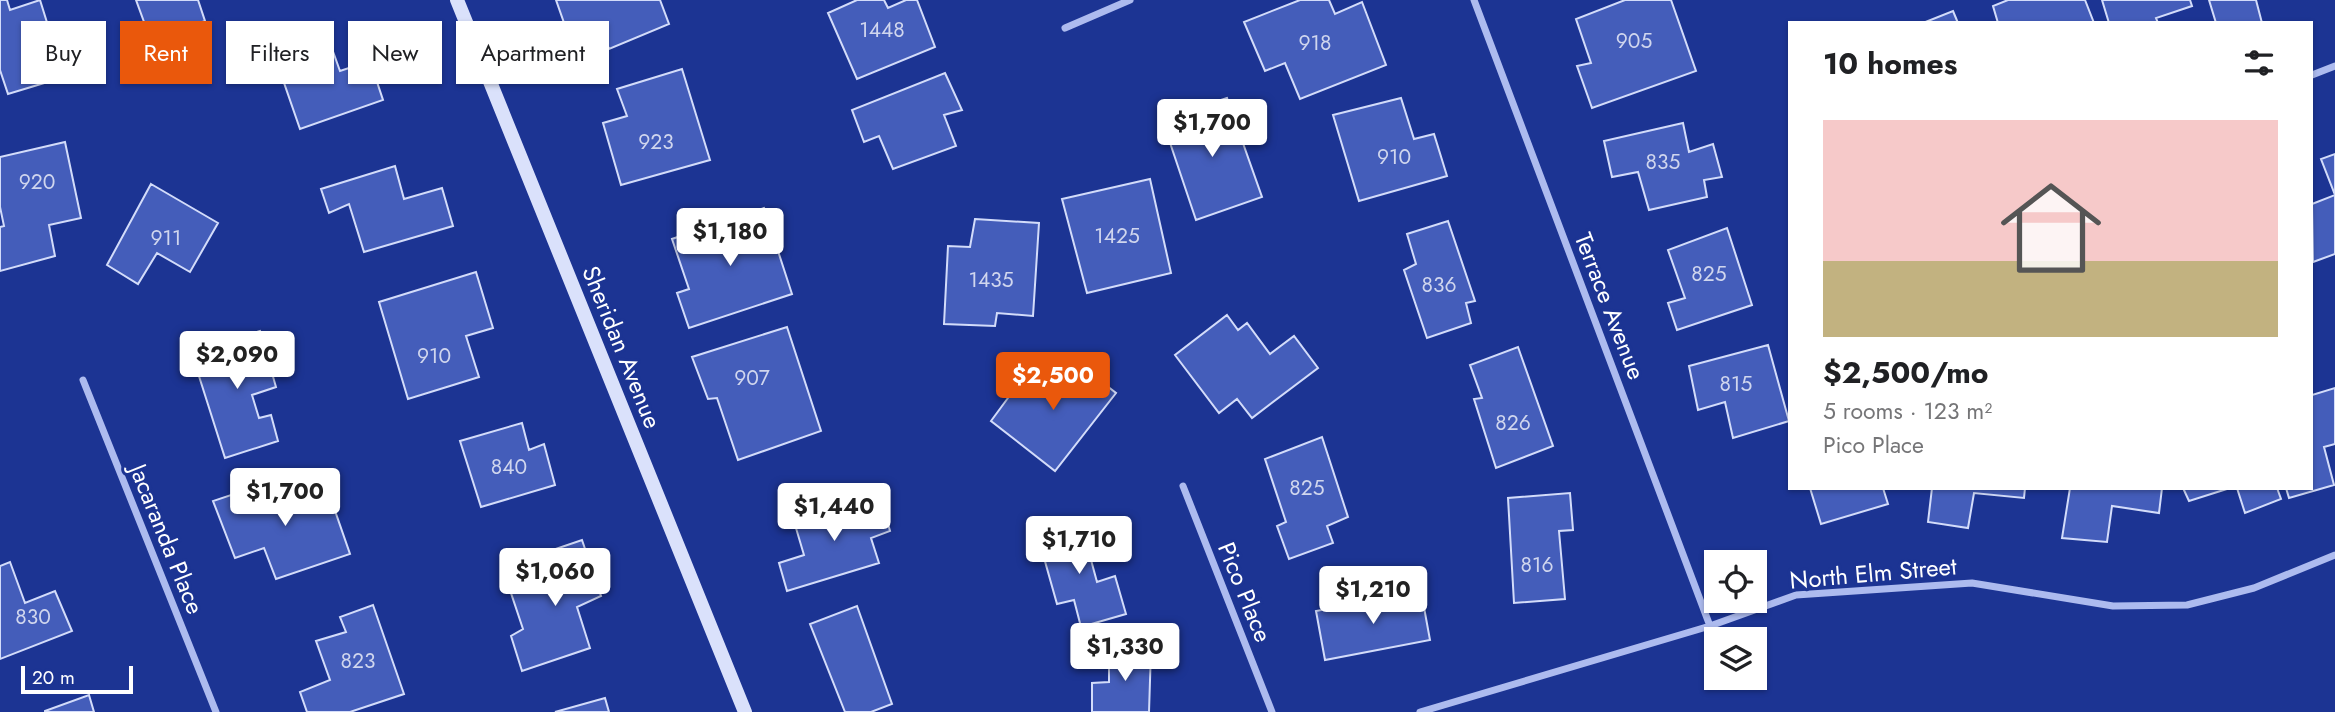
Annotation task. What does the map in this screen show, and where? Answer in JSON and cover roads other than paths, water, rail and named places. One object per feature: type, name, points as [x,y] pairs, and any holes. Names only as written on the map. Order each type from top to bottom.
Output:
[{"type":"street","name":"Sheridan Avenue","points":[[457,0],[745,712]]},
{"type":"street","points":[[1065,28],[1129,0]]},
{"type":"street","name":"Terrace Avenue","points":[[1474,0],[1710,626]]},
{"type":"street","points":[[2313,75],[2335,66]]},
{"type":"street","name":"Jacaranda Place","points":[[83,380],[216,712]]},
{"type":"street","name":"Pico Place","points":[[1183,486],[1272,712]]},
{"type":"street","name":"North Elm Street","points":[[1420,712],[1710,626],[1796,595],[1972,583],[2113,606],[2187,605],[2254,588],[2335,555]]}]
